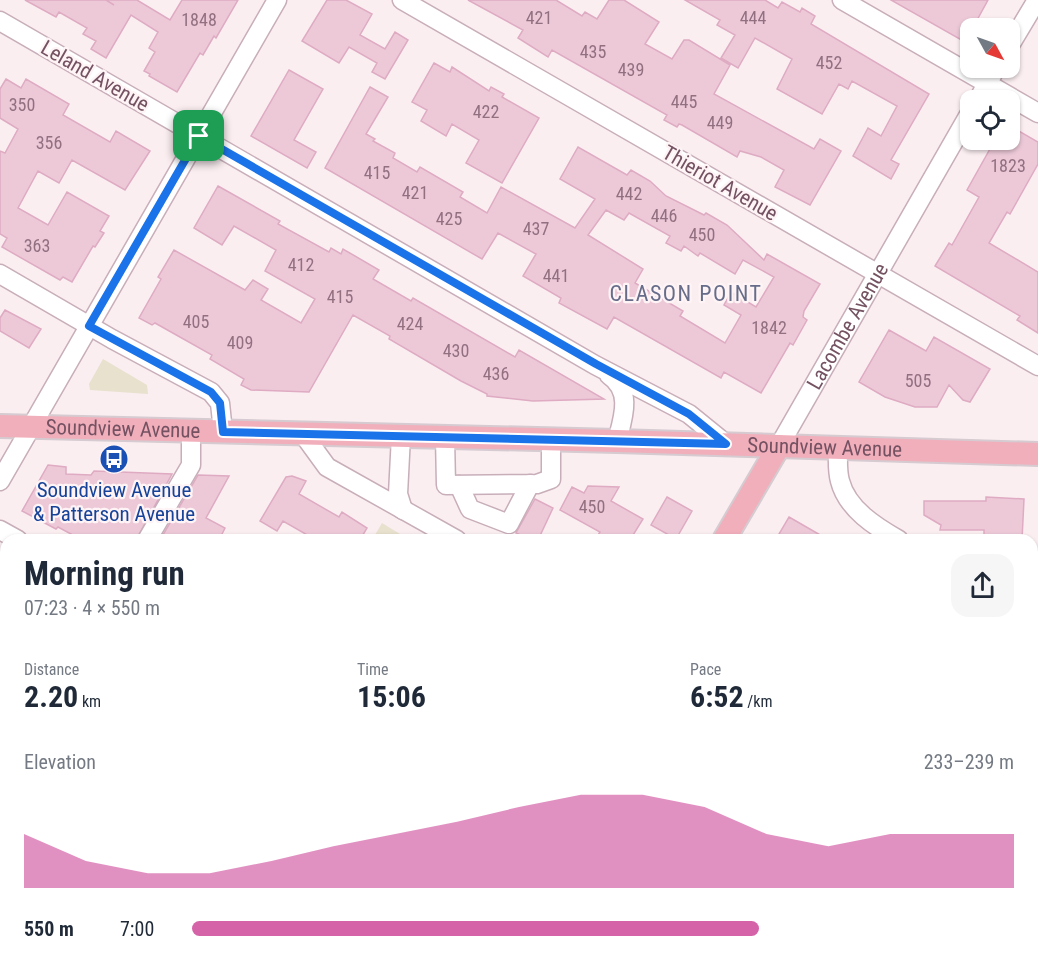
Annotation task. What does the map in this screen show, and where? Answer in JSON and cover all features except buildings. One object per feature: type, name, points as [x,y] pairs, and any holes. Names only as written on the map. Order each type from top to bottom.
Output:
[{"type":"main road","name":"Soundview Avenue","points":[[0,426],[551,439],[1038,454]]},
{"type":"main road","name":"Lacombe Avenue","points":[[728,534],[779,446]]},
{"type":"street","points":[[0,481],[277,0]]},
{"type":"street","name":"Thieriot Avenue","points":[[402,0],[1038,366]]},
{"type":"street","points":[[842,0],[1038,113]]},
{"type":"street","points":[[1020,28],[1037,0]]},
{"type":"street","name":"Leland Avenue","points":[[0,21],[596,364],[689,414],[726,444]]},
{"type":"street","points":[[984,90],[990,78]]},
{"type":"street","name":"Lacombe Avenue","points":[[779,446],[960,130]]},
{"type":"street","points":[[0,274],[89,326],[211,392],[220,403],[223,432]]},
{"type":"street","name":"Leland Avenue","points":[[596,364],[614,378],[625,398],[624,414],[617,441]]},
{"type":"street","points":[[151,534],[191,465],[191,432]]},
{"type":"street","points":[[303,434],[327,467],[446,534]]},
{"type":"street","points":[[401,436],[398,494],[404,510]]},
{"type":"street","points":[[445,437],[446,485],[530,484],[551,479],[551,439]]},
{"type":"street","points":[[838,448],[840,483],[849,500],[860,513],[890,534]]},
{"type":"street","points":[[459,485],[470,508],[509,524],[530,484]]},
{"type":"shaded area","points":[[103,359],[147,385],[148,394],[90,390],[89,384]]},
{"type":"shaded area","points":[[382,523],[400,534],[376,534]]},
{"type":"place","name":"Soundview Avenue & Patterson Avenue","points":[[114,459]]},
{"type":"district","name":"CLASON POINT","points":[[686,293]]},
{"type":"route","points":[[199,136],[596,364],[689,414],[726,444],[223,432],[220,403],[211,392],[89,326],[199,136]]}]
